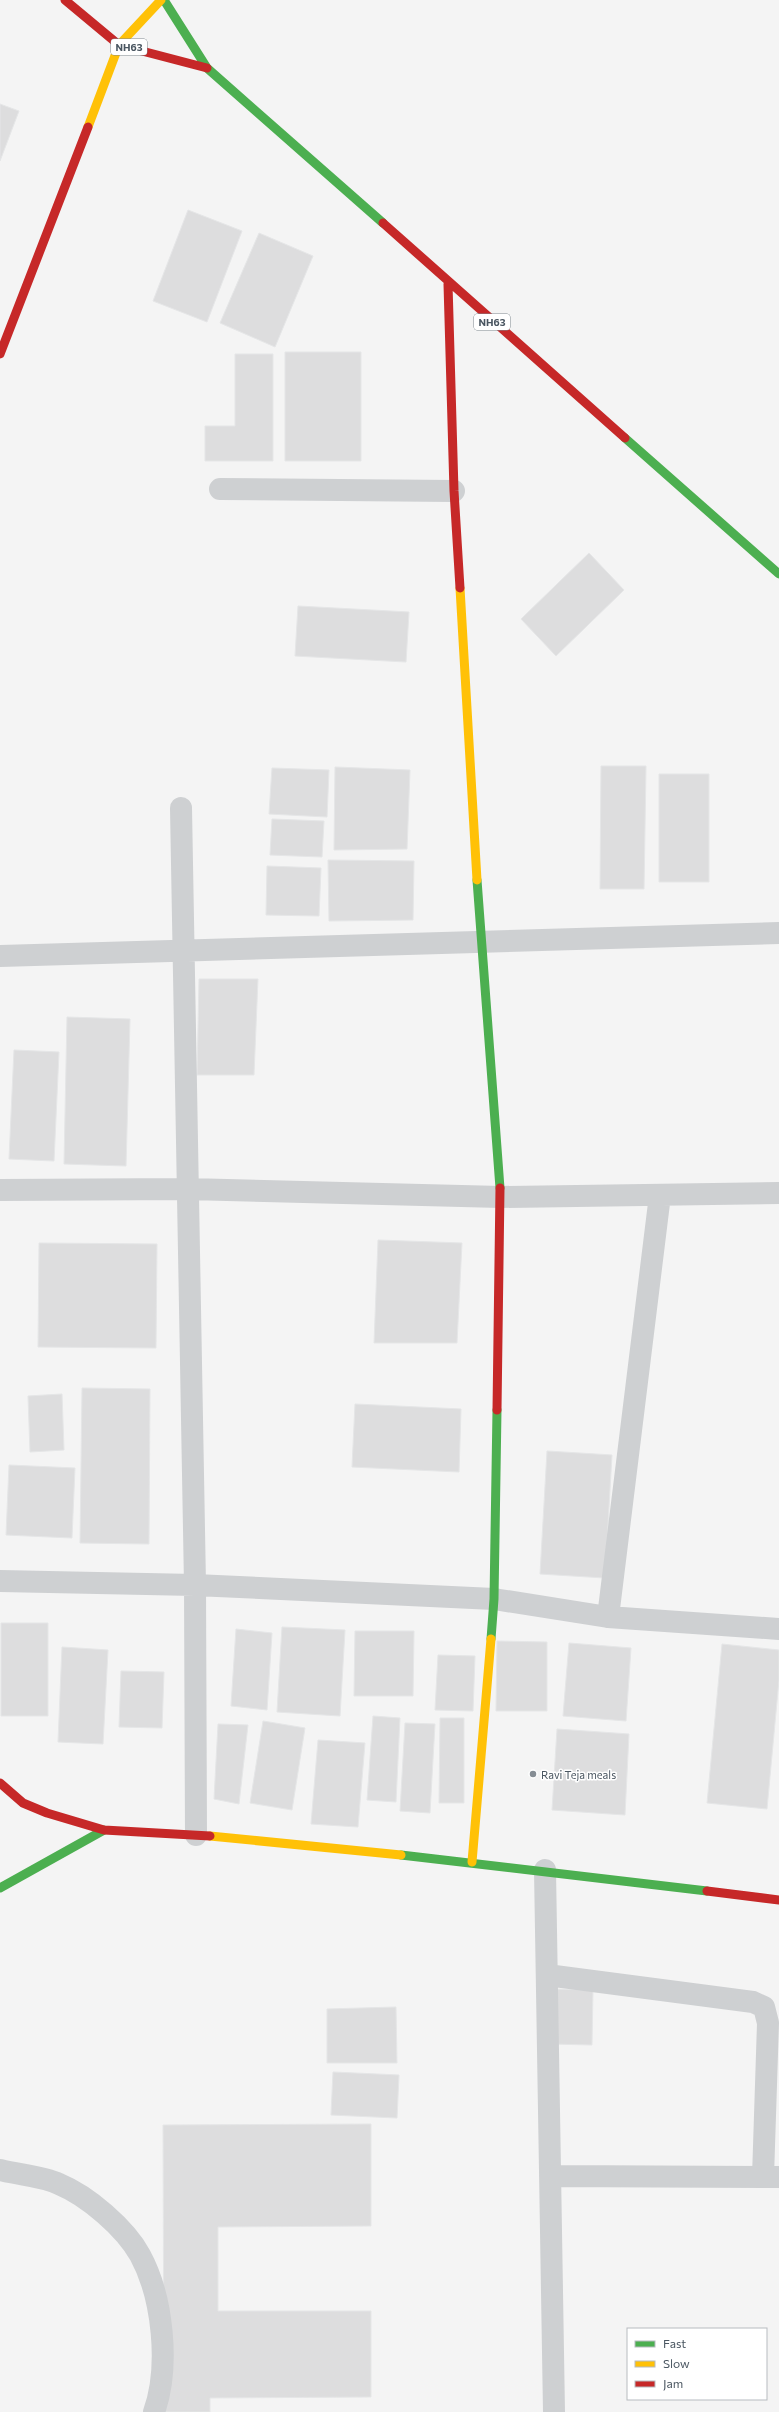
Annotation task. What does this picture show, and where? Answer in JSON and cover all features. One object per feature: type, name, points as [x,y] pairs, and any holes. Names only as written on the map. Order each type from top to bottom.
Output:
[{"type":"main road","name":"NH63","points":[[65,0],[119,45],[207,68]]},
{"type":"main road","name":"NH63","points":[[162,0],[207,68],[448,284],[779,574]]},
{"type":"main road","points":[[0,354],[119,45],[162,0]]},
{"type":"main road","points":[[448,284],[454,491],[480,940],[501,1197],[494,1598],[472,1862]]},
{"type":"main road","points":[[0,1783],[23,1803],[47,1813],[104,1830],[196,1835],[472,1862],[779,1900]]},
{"type":"main road","points":[[0,1888],[104,1830]]},
{"type":"street","points":[[220,489],[454,491]]},
{"type":"street","points":[[181,808],[195,1585],[196,1835]]},
{"type":"street","points":[[0,956],[480,940],[779,933]]},
{"type":"street","points":[[0,1190],[188,1188],[501,1197],[779,1193]]},
{"type":"street","points":[[608,1617],[660,1195]]},
{"type":"street","points":[[0,1581],[195,1585],[494,1598],[608,1617],[779,1629]]},
{"type":"street","points":[[545,1870],[554,2412]]},
{"type":"street","points":[[547,1975],[753,2002],[764,2007],[768,2023],[771,2177],[550,2176]]},
{"type":"street","points":[[0,2170],[59,2184],[102,2210],[140,2255],[159,2304],[163,2358],[154,2412]]},
{"type":"building","points":[[0,104],[19,111],[0,161]]},
{"type":"building","points":[[188,210],[242,231],[207,322],[153,301]]},
{"type":"building","points":[[259,233],[313,256],[275,347],[220,323]]},
{"type":"building","points":[[285,352],[361,352],[361,461],[285,461]]},
{"type":"building","points":[[235,354],[273,354],[273,461],[205,461],[205,426],[235,426]]},
{"type":"building","points":[[589,553],[624,590],[556,656],[521,619]]},
{"type":"building","points":[[298,606],[409,612],[406,662],[295,656]]},
{"type":"building","points":[[601,766],[646,766],[644,889],[600,889]]},
{"type":"building","points":[[335,767],[410,770],[407,849],[334,850]]},
{"type":"building","points":[[272,768],[329,770],[327,817],[269,814]]},
{"type":"building","points":[[659,774],[709,774],[709,882],[659,882]]},
{"type":"building","points":[[272,819],[324,821],[322,857],[270,855]]},
{"type":"building","points":[[328,860],[414,861],[413,920],[329,921]]},
{"type":"building","points":[[267,866],[321,868],[319,916],[266,915]]},
{"type":"building","points":[[199,979],[258,979],[254,1075],[197,1075]]},
{"type":"building","points":[[67,1017],[130,1019],[126,1166],[64,1164]]},
{"type":"building","points":[[14,1050],[59,1052],[54,1161],[9,1159]]},
{"type":"building","points":[[378,1240],[462,1243],[457,1343],[374,1343]]},
{"type":"building","points":[[39,1243],[157,1244],[156,1348],[38,1347]]},
{"type":"building","points":[[82,1388],[150,1389],[149,1544],[80,1543]]},
{"type":"building","points":[[62,1394],[64,1450],[30,1452],[28,1396]]},
{"type":"building","points":[[355,1404],[461,1409],[459,1472],[352,1467]]},
{"type":"building","points":[[547,1451],[612,1455],[605,1578],[540,1574]]},
{"type":"building","points":[[9,1465],[75,1468],[72,1538],[6,1535]]},
{"type":"building","points":[[1,1623],[48,1623],[48,1716],[1,1716]]},
{"type":"building","points":[[282,1627],[345,1630],[340,1716],[277,1712]]},
{"type":"building","points":[[236,1629],[272,1633],[267,1710],[231,1706]]},
{"type":"building","points":[[355,1631],[414,1631],[413,1696],[354,1696]]},
{"type":"building","points":[[497,1641],[547,1642],[547,1711],[496,1711]]},
{"type":"building","points":[[569,1643],[631,1648],[626,1721],[563,1716]]},
{"type":"building","points":[[722,1644],[779,1650],[779,1680],[767,1809],[707,1803]]},
{"type":"building","points":[[62,1647],[108,1650],[103,1744],[58,1742]]},
{"type":"building","points":[[438,1655],[475,1656],[473,1711],[435,1710]]},
{"type":"building","points":[[121,1671],[164,1672],[162,1728],[119,1727]]},
{"type":"building","points":[[373,1716],[400,1718],[396,1802],[367,1800]]},
{"type":"building","points":[[440,1718],[464,1718],[464,1803],[439,1803]]},
{"type":"building","points":[[263,1721],[305,1728],[292,1810],[250,1803]]},
{"type":"building","points":[[405,1723],[435,1724],[430,1813],[400,1811]]},
{"type":"building","points":[[218,1724],[248,1725],[239,1804],[214,1799]]},
{"type":"building","points":[[557,1729],[629,1734],[625,1815],[552,1810]]},
{"type":"building","points":[[318,1740],[365,1743],[358,1827],[311,1824]]},
{"type":"building","points":[[552,1989],[593,1990],[592,2045],[552,2044]]},
{"type":"building","points":[[396,2007],[397,2063],[327,2063],[327,2009]]},
{"type":"building","points":[[333,2072],[399,2075],[397,2118],[331,2115]]},
{"type":"building","points":[[371,2124],[371,2226],[218,2227],[218,2311],[371,2311],[371,2397],[210,2398],[210,2412],[164,2412],[163,2125]]},
{"type":"traffic: fast","points":[[164,0],[207,68],[383,223]]},
{"type":"traffic: fast","points":[[625,438],[779,574]]},
{"type":"traffic: fast","points":[[477,880],[500,1188]]},
{"type":"traffic: fast","points":[[491,1639],[494,1599],[497,1410]]},
{"type":"traffic: fast","points":[[0,1888],[104,1830]]},
{"type":"traffic: fast","points":[[401,1855],[707,1891]]},
{"type":"traffic: slow","points":[[88,127],[119,45],[161,0]]},
{"type":"traffic: slow","points":[[460,588],[477,880]]},
{"type":"traffic: slow","points":[[472,1862],[491,1639]]},
{"type":"traffic: slow","points":[[210,1836],[401,1855]]},
{"type":"traffic: jam","points":[[65,0],[119,45],[207,68]]},
{"type":"traffic: jam","points":[[0,354],[88,127]]},
{"type":"traffic: jam","points":[[383,223],[625,438]]},
{"type":"traffic: jam","points":[[448,284],[454,491],[460,588]]},
{"type":"traffic: jam","points":[[497,1410],[500,1188]]},
{"type":"traffic: jam","points":[[0,1783],[23,1803],[47,1813],[104,1830],[210,1836]]},
{"type":"traffic: jam","points":[[707,1891],[779,1900]]},
{"type":"place","name":"Ravi Teja meals","points":[[533,1774]]}]
